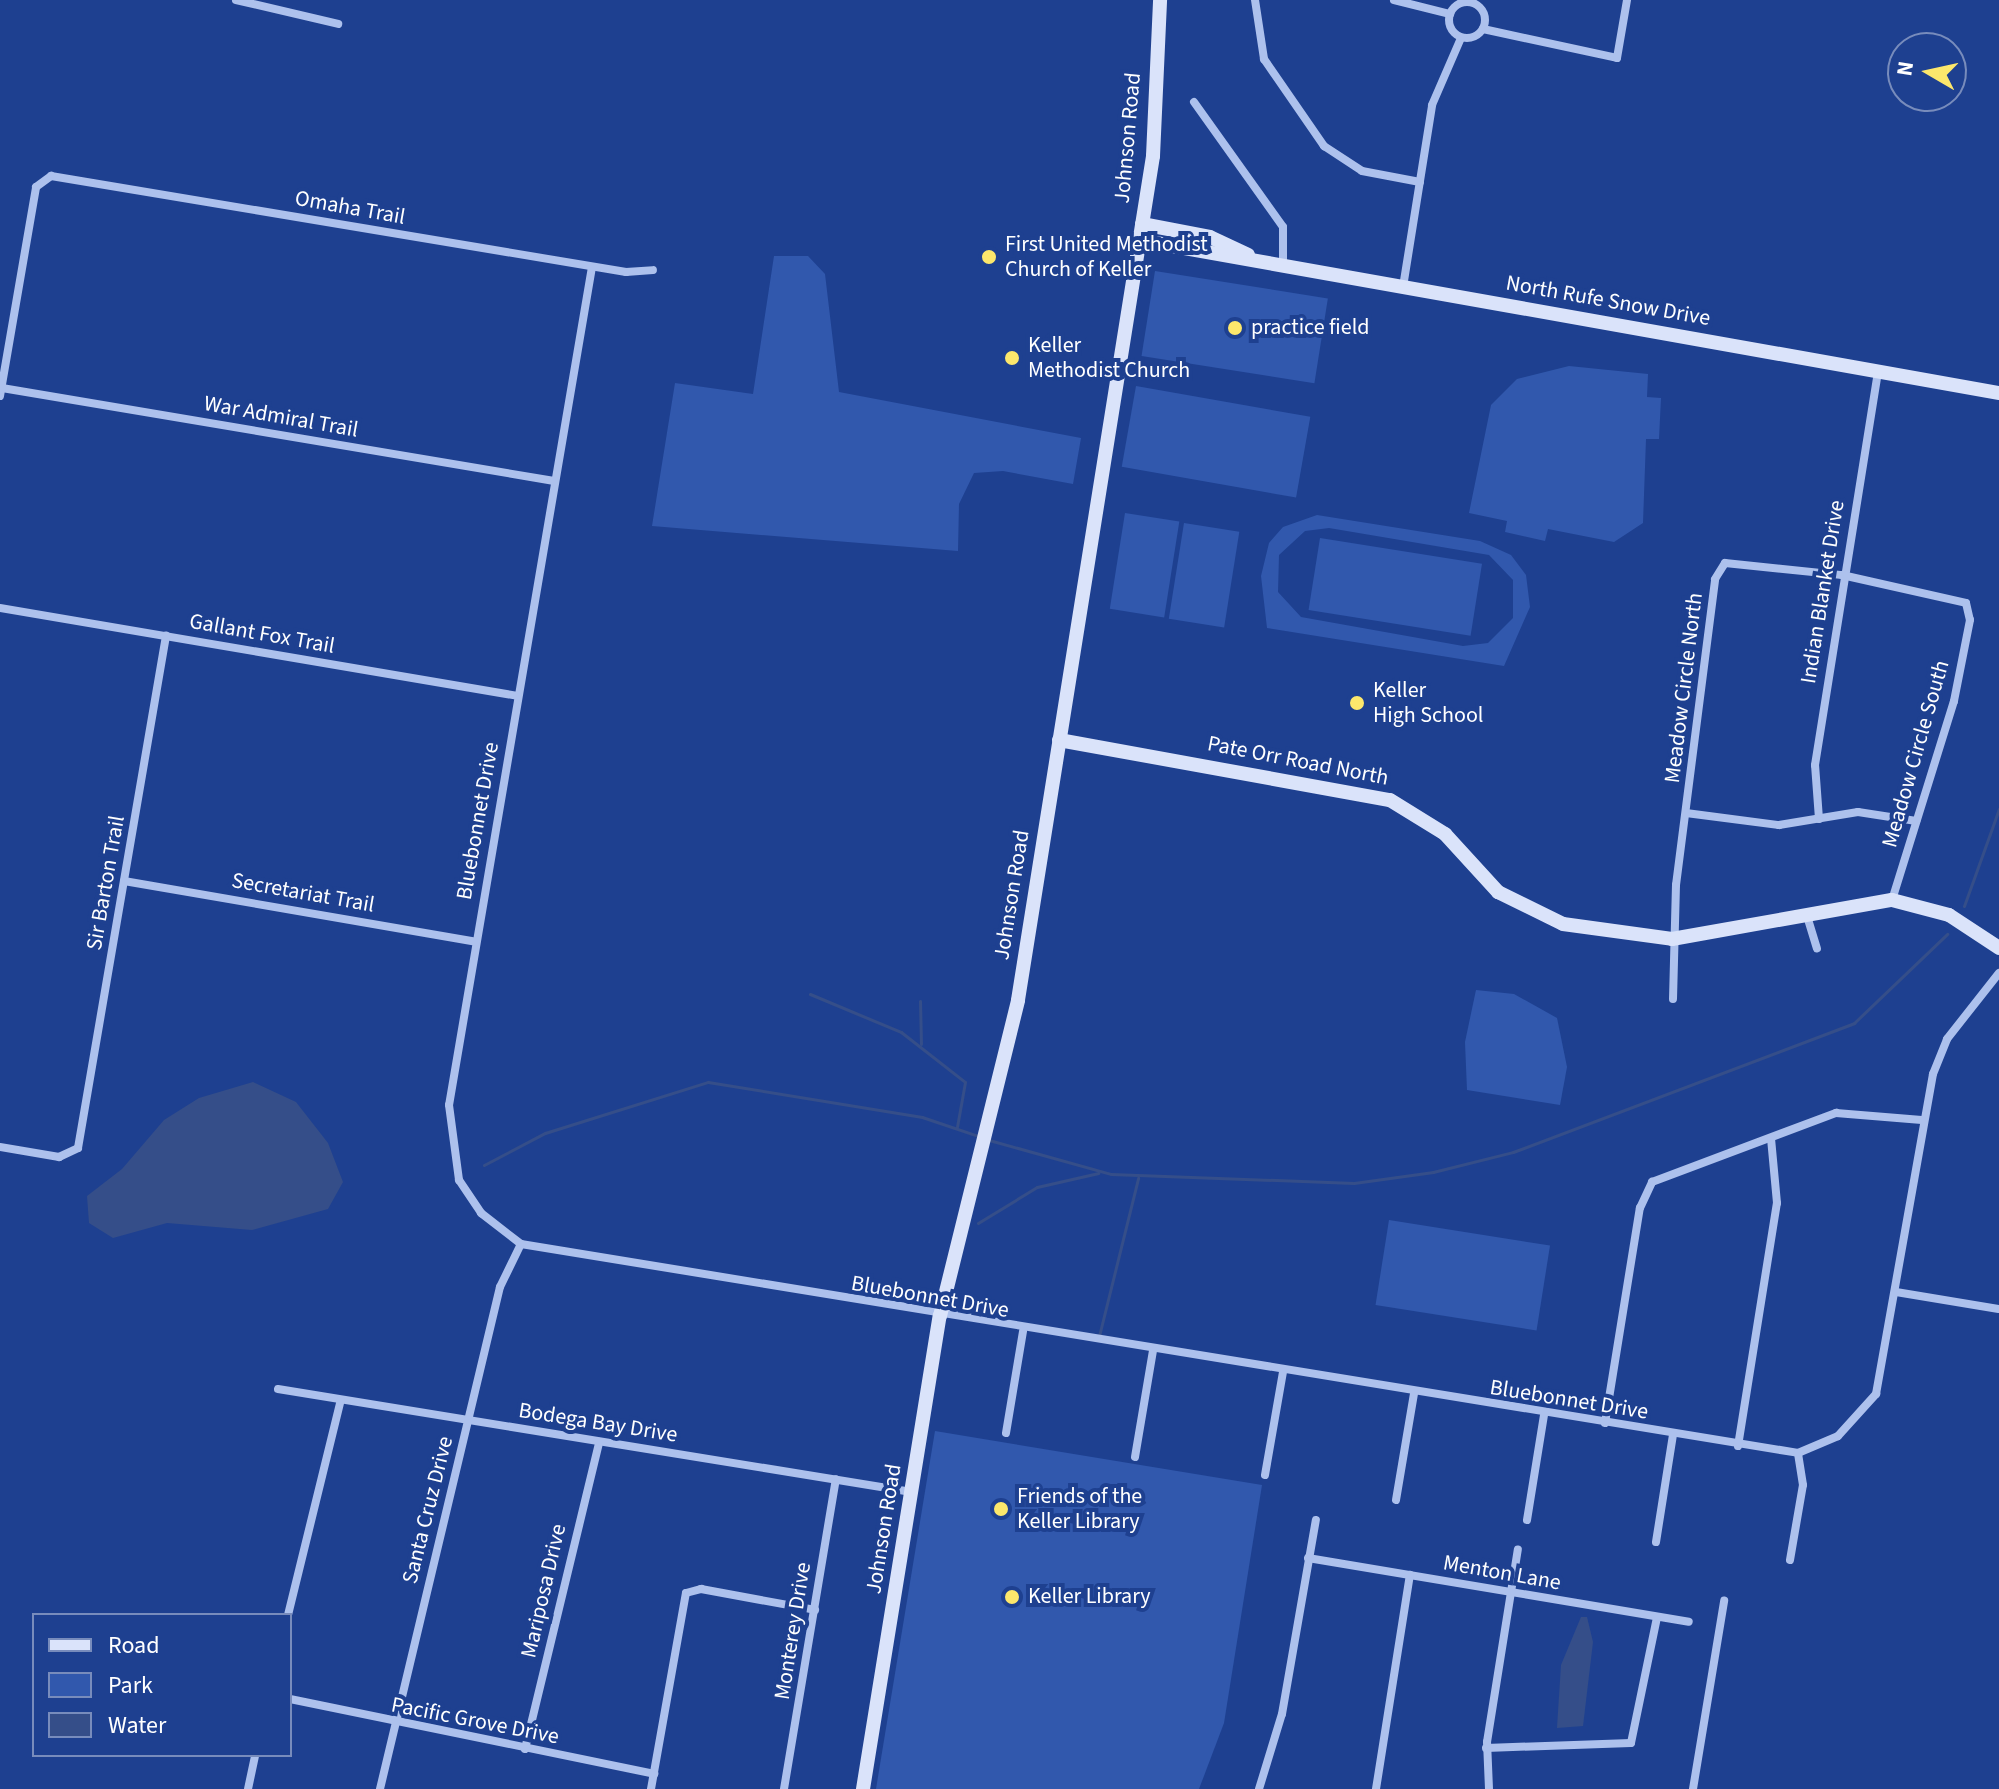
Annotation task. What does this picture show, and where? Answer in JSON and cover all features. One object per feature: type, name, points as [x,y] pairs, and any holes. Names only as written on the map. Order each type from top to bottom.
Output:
[{"type":"main road","name":"Johnson Road","points":[[863,1789],[940,1316],[975,1158],[1007,1060],[1142,224],[1156,127],[1160,0]]},
{"type":"main road","name":"North Rufe Snow Drive","points":[[1142,224],[1220,240],[1254,260]]},
{"type":"main road","name":"North Rufe Snow Drive","points":[[1139,240],[1999,393]]},
{"type":"main road","name":"North Rufe Snow Drive","points":[[1954,384],[1999,386]]},
{"type":"main road","name":"Pate Orr Road North","points":[[1059,740],[1390,800],[1445,834],[1519,906],[1563,924],[1672,939],[1892,900],[1949,915],[1999,948]]},
{"type":"street","points":[[236,0],[338,24]]},
{"type":"street","points":[[1255,0],[1264,59],[1324,146],[1362,171],[1420,182]]},
{"type":"street","points":[[1394,0],[1450,14]]},
{"type":"street","points":[[1403,287],[1434,97],[1461,38],[1483,29],[1617,58],[1627,0]]},
{"type":"street","points":[[1450,14],[1458,4],[1476,2],[1483,29]]},
{"type":"street","points":[[1450,14],[1461,38]]},
{"type":"street","points":[[1194,102],[1283,227],[1283,265]]},
{"type":"street","name":"Omaha Trail","points":[[1,392],[42,179],[592,267],[653,270]]},
{"type":"street","name":"Bluebonnet Drive","points":[[592,267],[476,942],[448,1142],[459,1180],[481,1213],[521,1244],[1023,1331],[1738,1446],[1798,1453],[1838,1436],[1876,1394],[1896,1292],[1922,1120],[1947,1039],[1999,973]]},
{"type":"street","name":"Indian Blanket Drive","points":[[1819,819],[1815,765],[1842,575],[1878,371]]},
{"type":"street","name":"War Admiral Trail","points":[[1,392],[554,481]]},
{"type":"street","name":"Meadow Circle North","points":[[1673,999],[1672,939],[1686,813],[1721,568],[1739,559],[1842,575]]},
{"type":"street","name":"Meadow Circle South","points":[[1842,575],[1954,595],[1969,611],[1954,701],[1892,900]]},
{"type":"street","name":"Gallant Fox Trail","points":[[0,608],[518,696]]},
{"type":"street","name":"Sir Barton Trail","points":[[0,1147],[68,1156],[81,1135],[166,636]]},
{"type":"street","points":[[1686,813],[1779,825],[1874,812],[1916,821]]},
{"type":"street","name":"Secretariat Trail","points":[[124,881],[476,942]]},
{"type":"street","points":[[1807,916],[1817,948]]},
{"type":"street","points":[[1605,1423],[1647,1188],[1836,1113],[1922,1120]]},
{"type":"street","points":[[1738,1446],[1777,1203],[1771,1138]]},
{"type":"street","name":"Santa Cruz Drive","points":[[380,1789],[393,1724],[500,1287],[521,1244]]},
{"type":"street","points":[[1896,1292],[1999,1309]]},
{"type":"street","points":[[1006,1433],[1023,1331]]},
{"type":"street","points":[[1135,1457],[1153,1351]]},
{"type":"street","points":[[1265,1475],[1283,1372]]},
{"type":"street","name":"Bodega Bay Drive","points":[[278,1389],[913,1492]]},
{"type":"street","points":[[1396,1500],[1414,1394]]},
{"type":"street","points":[[288,1613],[341,1400]]},
{"type":"street","points":[[1527,1520],[1544,1415]]},
{"type":"street","points":[[1656,1542],[1673,1435]]},
{"type":"street","name":"Mariposa Drive","points":[[525,1749],[599,1442]]},
{"type":"street","points":[[1790,1560],[1803,1485],[1798,1453]]},
{"type":"street","name":"Monterey Drive","points":[[784,1789],[836,1479]]},
{"type":"street","points":[[1259,1789],[1282,1714],[1316,1520]]},
{"type":"street","points":[[1489,1789],[1486,1748],[1518,1549]]},
{"type":"street","name":"Menton Lane","points":[[1308,1558],[1689,1622]]},
{"type":"street","points":[[1376,1789],[1410,1575]]},
{"type":"street","points":[[651,1789],[686,1593],[701,1589],[815,1610]]},
{"type":"street","points":[[1693,1789],[1724,1601]]},
{"type":"street","points":[[1486,1748],[1620,1748],[1638,1732],[1657,1618]]},
{"type":"street","name":"Pacific Grove Drive","points":[[292,1699],[393,1724],[654,1774]]},
{"type":"street","points":[[248,1789],[255,1757]]},
{"type":"green space","points":[[774,256],[808,256],[825,274],[839,392],[1081,438],[1073,484],[1003,471],[974,473],[959,504],[958,551],[652,526],[675,383],[753,394]]},
{"type":"green space","name":"practice field","points":[[1155,271],[1328,298],[1314,383],[1142,356]]},
{"type":"green space","points":[[1569,366],[1648,374],[1647,397],[1661,398],[1659,439],[1646,439],[1643,523],[1614,542],[1548,529],[1545,541],[1505,532],[1507,521],[1469,513],[1491,405],[1517,379]]},
{"type":"green space","name":"practice field","points":[[1136,386],[1310,417],[1296,497],[1122,467]]},
{"type":"green space","points":[[1125,513],[1179,522],[1164,617],[1110,609]]},
{"type":"green space","points":[[1317,515],[1480,541],[1511,555],[1526,575],[1530,607],[1504,666],[1267,628],[1261,576],[1269,543],[1283,527]],"holes":[[[1329,528],[1489,555],[1513,580],[1513,618],[1488,643],[1463,646],[1301,617],[1278,592],[1279,555],[1305,531]]]},
{"type":"green space","points":[[1184,523],[1239,532],[1224,628],[1169,619]]},
{"type":"green space","points":[[1320,538],[1482,564],[1471,636],[1309,610]]},
{"type":"green space","points":[[1476,990],[1514,994],[1557,1018],[1567,1067],[1560,1105],[1467,1090],[1465,1042]]},
{"type":"green space","points":[[1389,1220],[1550,1245],[1537,1330],[1376,1305]]},
{"type":"green space","points":[[935,1431],[1262,1485],[1224,1723],[1199,1789],[876,1789]]},
{"type":"water","points":[[253,1082],[296,1102],[328,1143],[343,1182],[328,1209],[252,1230],[167,1223],[113,1238],[89,1223],[87,1196],[122,1169],[164,1120],[199,1098]]},
{"type":"water","points":[[1581,1617],[1587,1617],[1593,1642],[1583,1726],[1557,1728],[1561,1665]]},
{"type":"waterway","points":[[1964,906],[1999,809]]},
{"type":"waterway","points":[[989,1140],[1111,1174],[1354,1183],[1433,1172],[1513,1152],[1854,1023],[1947,934]]},
{"type":"waterway","points":[[810,994],[901,1032],[965,1082],[957,1127]]},
{"type":"waterway","points":[[920,1001],[921,1044]]},
{"type":"waterway","points":[[484,1165],[545,1133],[708,1082],[922,1117],[978,1136]]},
{"type":"waterway","points":[[978,1223],[1037,1187],[1098,1173]]},
{"type":"waterway","points":[[1099,1336],[1138,1178]]},
{"type":"place","name":"First United Methodist Church of Keller","points":[[989,257]]},
{"type":"place","name":"practice field","points":[[1235,328]]},
{"type":"place","name":"Keller Methodist Church","points":[[1012,358]]},
{"type":"place","name":"Keller High School","points":[[1357,703]]},
{"type":"place","name":"Friends of the Keller Library","points":[[1001,1509]]},
{"type":"place","name":"Keller Library","points":[[1012,1597]]}]
